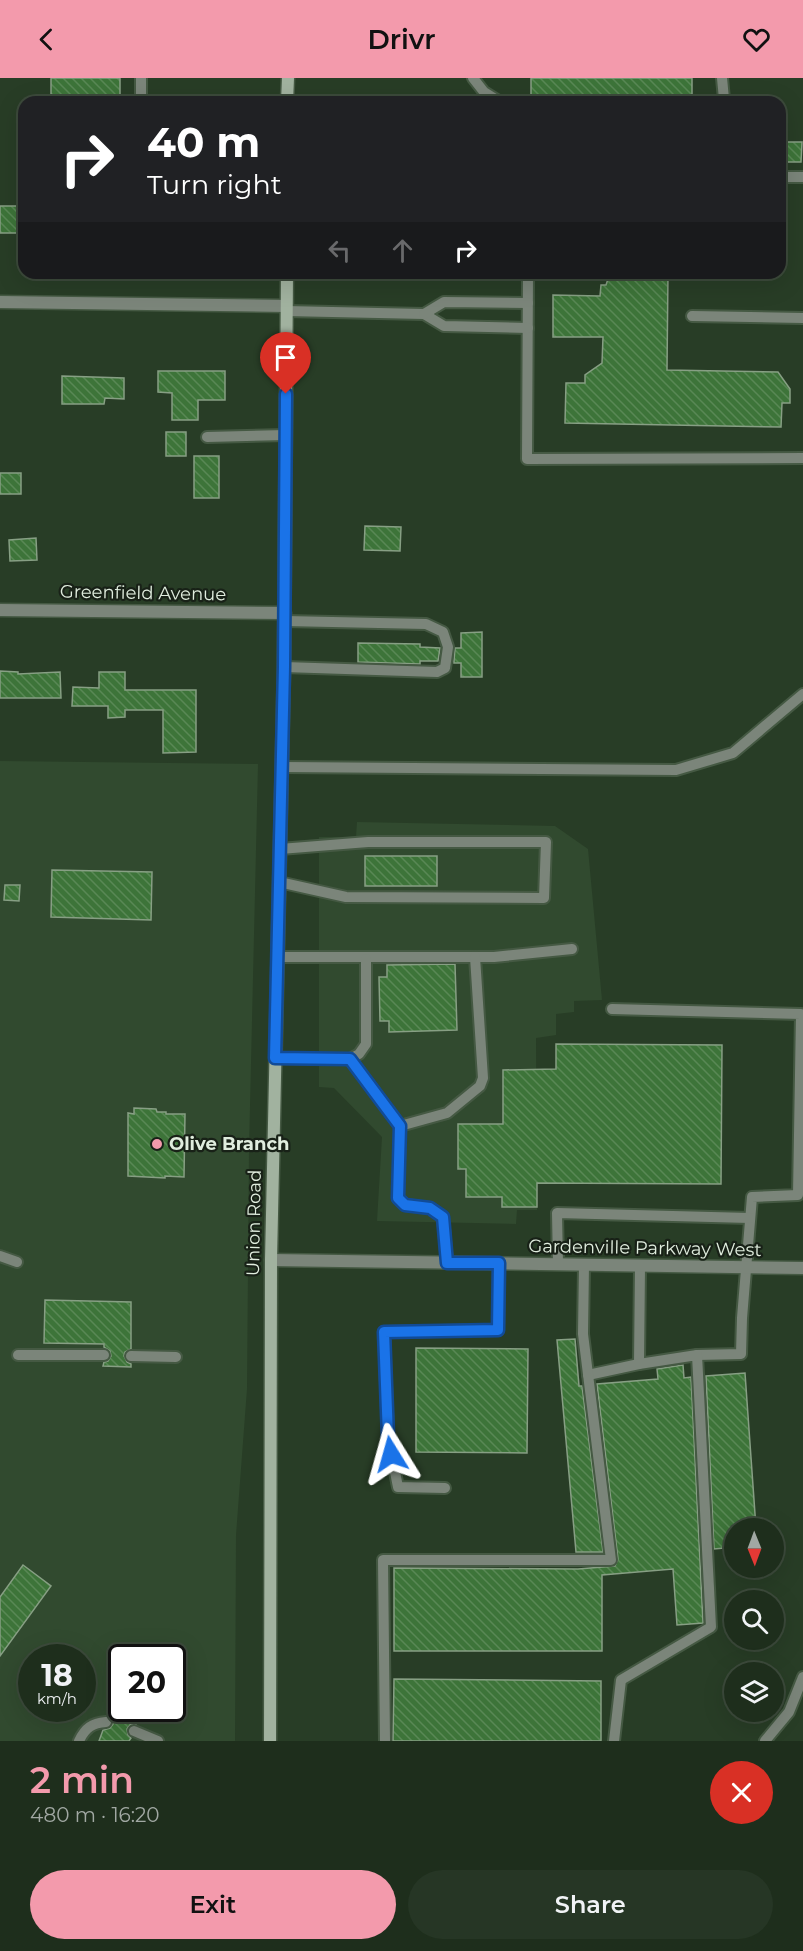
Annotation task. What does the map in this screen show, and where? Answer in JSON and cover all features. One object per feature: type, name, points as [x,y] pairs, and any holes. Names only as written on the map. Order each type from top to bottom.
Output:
[{"type":"main road","points":[[287,96],[288,78]]},
{"type":"main road","name":"Union Road","points":[[270,1741],[271,1260],[285,617],[286,279]]},
{"type":"street","points":[[0,302],[286,309]]},
{"type":"street","name":"Greenfield Avenue","points":[[0,610],[285,617]]},
{"type":"street","name":"Gardenville Parkway West","points":[[271,1260],[803,1268]]},
{"type":"lane","points":[[141,78],[141,96]]},
{"type":"lane","points":[[473,78],[484,92],[490,96]]},
{"type":"lane","points":[[722,78],[724,96]]},
{"type":"lane","points":[[786,177],[803,177]]},
{"type":"lane","points":[[528,279],[526,459],[803,458]]},
{"type":"lane","points":[[424,314],[444,302],[528,303]]},
{"type":"lane","points":[[286,309],[424,314],[444,326],[528,328]]},
{"type":"lane","points":[[692,316],[803,318]]},
{"type":"lane","points":[[207,437],[286,435]]},
{"type":"lane","points":[[284,667],[437,672],[445,668],[448,647],[443,632],[426,624],[285,617]]},
{"type":"lane","points":[[282,767],[676,770],[733,753],[803,694]]},
{"type":"lane","points":[[279,882],[346,897],[544,898],[546,842],[368,842],[280,849]]},
{"type":"lane","points":[[277,957],[475,957],[572,949]]},
{"type":"lane","points":[[400,1126],[447,1113],[480,1086],[483,1078],[475,957]]},
{"type":"lane","points":[[275,1058],[350,1059],[359,1054],[366,1044],[366,958]]},
{"type":"lane","points":[[588,1375],[697,1355],[741,1354],[745,1267],[752,1197],[798,1195],[801,1014],[612,1009]]},
{"type":"lane","points":[[350,1059],[400,1126],[398,1198],[405,1205],[430,1208],[443,1217],[447,1263]]},
{"type":"lane","points":[[558,1264],[557,1213],[750,1218]]},
{"type":"lane","points":[[0,1256],[17,1262]]},
{"type":"lane","points":[[445,1488],[398,1487],[388,1437],[384,1332],[498,1330],[499,1263]]},
{"type":"lane","points":[[385,1741],[383,1560],[611,1560],[583,1334],[584,1265]]},
{"type":"lane","points":[[639,1364],[640,1266]]},
{"type":"lane","points":[[18,1355],[104,1355]]},
{"type":"lane","points":[[614,1741],[621,1680],[711,1627],[697,1355]]},
{"type":"lane","points":[[131,1356],[177,1357]]},
{"type":"lane","points":[[765,1741],[789,1712],[803,1677]]},
{"type":"lane","points":[[79,1741],[92,1724],[106,1722]]},
{"type":"lane","points":[[134,1731],[158,1741]]},
{"type":"shaded area","points":[[0,761],[258,764],[249,1149],[247,1389],[236,1535],[235,1741],[0,1741]]},
{"type":"shaded area","points":[[357,822],[555,826],[588,849],[602,1000],[574,1001],[574,1012],[556,1014],[556,1035],[536,1038],[537,1210],[517,1210],[516,1224],[377,1221],[382,1137],[334,1088],[319,1087],[319,837],[356,837]]},
{"type":"building","points":[[51,78],[120,78],[120,96],[51,96]]},
{"type":"building","points":[[531,78],[692,78],[692,96],[531,96]]},
{"type":"building","points":[[786,142],[802,142],[801,162],[786,162]]},
{"type":"building","points":[[0,206],[18,206],[18,233],[0,233]]},
{"type":"building","points":[[608,279],[668,279],[667,370],[778,372],[790,389],[790,403],[782,403],[781,427],[565,423],[566,383],[585,383],[585,375],[602,363],[603,337],[553,337],[553,295],[600,296],[601,285],[606,285]]},
{"type":"building","points":[[158,371],[225,371],[225,400],[198,400],[198,420],[172,420],[172,393],[158,392]]},
{"type":"building","points":[[62,376],[124,378],[124,399],[105,398],[104,404],[62,404]]},
{"type":"building","points":[[166,432],[186,432],[186,456],[166,456]]},
{"type":"building","points":[[194,456],[219,456],[219,498],[194,498]]},
{"type":"building","points":[[0,473],[21,473],[21,494],[0,494]]},
{"type":"building","points":[[365,526],[401,527],[400,551],[364,550]]},
{"type":"building","points":[[36,538],[37,560],[10,561],[9,540]]},
{"type":"building","points":[[482,632],[482,677],[461,677],[461,663],[454,663],[454,661],[455,648],[461,648],[461,633]]},
{"type":"building","points":[[358,643],[420,644],[420,647],[440,648],[438,661],[420,661],[420,664],[358,662]]},
{"type":"building","points":[[0,671],[18,672],[18,674],[60,672],[61,698],[0,698]]},
{"type":"building","points":[[99,672],[125,672],[125,690],[196,690],[196,752],[163,753],[163,710],[125,710],[125,717],[108,718],[108,706],[72,706],[73,687],[99,688]]},
{"type":"building","points":[[365,856],[437,856],[437,886],[365,886]]},
{"type":"building","points":[[52,870],[152,872],[151,920],[51,917]]},
{"type":"building","points":[[5,885],[20,885],[19,901],[4,900]]},
{"type":"building","points":[[455,964],[457,1030],[389,1032],[389,1021],[380,1021],[379,977],[387,977],[387,965]]},
{"type":"building","points":[[556,1044],[722,1045],[721,1184],[537,1183],[537,1207],[502,1207],[502,1197],[466,1197],[466,1169],[458,1169],[458,1124],[503,1124],[503,1070],[556,1069]]},
{"type":"building","points":[[134,1108],[156,1109],[157,1112],[166,1112],[166,1114],[185,1114],[184,1177],[128,1176],[128,1113],[134,1114]]},
{"type":"building","points":[[45,1300],[131,1302],[131,1349],[125,1352],[124,1356],[131,1367],[103,1366],[111,1356],[104,1344],[44,1343]]},
{"type":"building","points":[[575,1339],[579,1386],[582,1386],[603,1552],[576,1552],[557,1340]]},
{"type":"building","points":[[416,1348],[528,1349],[527,1453],[416,1452]]},
{"type":"building","points":[[683,1365],[684,1378],[691,1377],[703,1623],[677,1625],[673,1569],[602,1575],[602,1651],[394,1651],[394,1568],[578,1569],[615,1566],[618,1559],[597,1384],[658,1379],[657,1369]]},
{"type":"building","points":[[745,1373],[755,1518],[724,1518],[724,1548],[714,1549],[706,1376]]},
{"type":"building","points":[[23,1565],[51,1586],[0,1656],[0,1597]]},
{"type":"building","points":[[394,1679],[601,1681],[601,1741],[393,1741]]},
{"type":"building","points":[[113,1722],[137,1722],[127,1729],[131,1738],[129,1741],[99,1741],[103,1730],[110,1728]]},
{"type":"place","name":"Olive Branch","points":[[157,1144]]},
{"type":"route","points":[[286,394],[284,667],[275,1058],[350,1059],[400,1126],[398,1198],[405,1205],[430,1208],[443,1217],[447,1263],[499,1263],[498,1330],[384,1332],[388,1437],[391,1454]]}]
